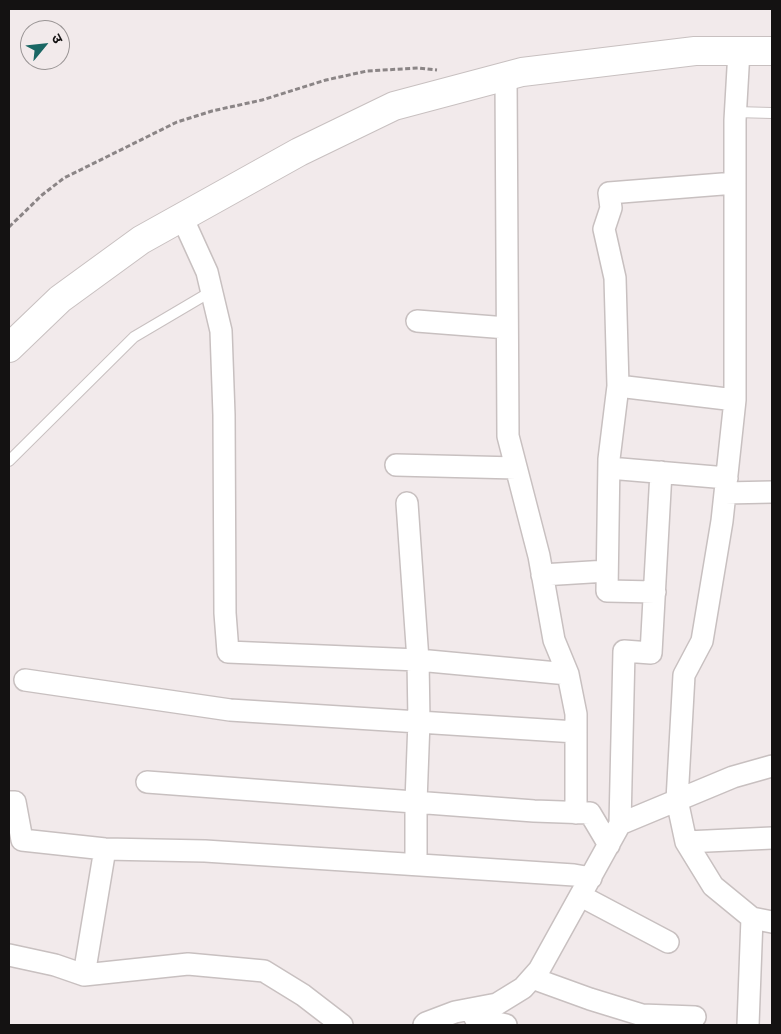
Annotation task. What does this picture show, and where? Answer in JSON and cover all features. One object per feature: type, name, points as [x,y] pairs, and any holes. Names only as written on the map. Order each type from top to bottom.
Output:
[{"type":"main road","points":[[9,348],[60,299],[141,240],[299,152],[394,106],[522,72],[695,51],[772,51]]},
{"type":"street","points":[[739,51],[735,183],[735,400],[726,486],[702,641],[684,675],[677,800],[686,842],[713,886],[762,920],[748,1025]]},
{"type":"street","points":[[506,77],[508,436],[540,556],[554,640],[568,674],[576,714],[576,813]]},
{"type":"street","points":[[655,592],[607,591],[609,468],[618,386],[615,278],[604,229],[611,208],[609,193],[735,183]]},
{"type":"street","points":[[182,217],[207,272],[221,331],[224,415],[225,613],[228,652],[418,660],[568,674]]},
{"type":"street","points":[[417,321],[507,328]]},
{"type":"street","points":[[618,386],[735,400]]},
{"type":"street","points":[[396,465],[516,468]]},
{"type":"street","points":[[609,468],[660,472],[726,486],[772,492]]},
{"type":"street","points":[[424,1025],[455,1012],[498,1004],[523,988],[539,970],[620,824],[624,651],[651,653],[660,472]]},
{"type":"street","points":[[407,503],[418,660],[419,721],[416,864]]},
{"type":"street","points":[[542,574],[607,571]]},
{"type":"street","points":[[24,680],[230,710],[576,732]]},
{"type":"street","points":[[620,824],[733,777],[772,766]]},
{"type":"street","points":[[147,782],[590,813],[609,845]]},
{"type":"street","points":[[9,802],[15,802],[22,840],[105,849],[205,851],[574,875],[586,887],[668,942]]},
{"type":"street","points":[[686,842],[772,838]]},
{"type":"street","points":[[84,975],[105,849]]},
{"type":"street","points":[[9,955],[55,965],[84,975],[188,964],[264,971],[303,995],[342,1025]]},
{"type":"street","points":[[532,978],[642,1015],[695,1017]]},
{"type":"street","points":[[471,1009],[475,1018],[506,1025]]},
{"type":"lane","points":[[736,112],[772,113]]},
{"type":"lane","points":[[9,461],[134,337],[212,291]]},
{"type":"path","points":[[9,226],[42,195],[64,178],[177,122],[212,111],[262,100],[326,80],[367,71],[418,68],[449,72],[465,88]]}]
